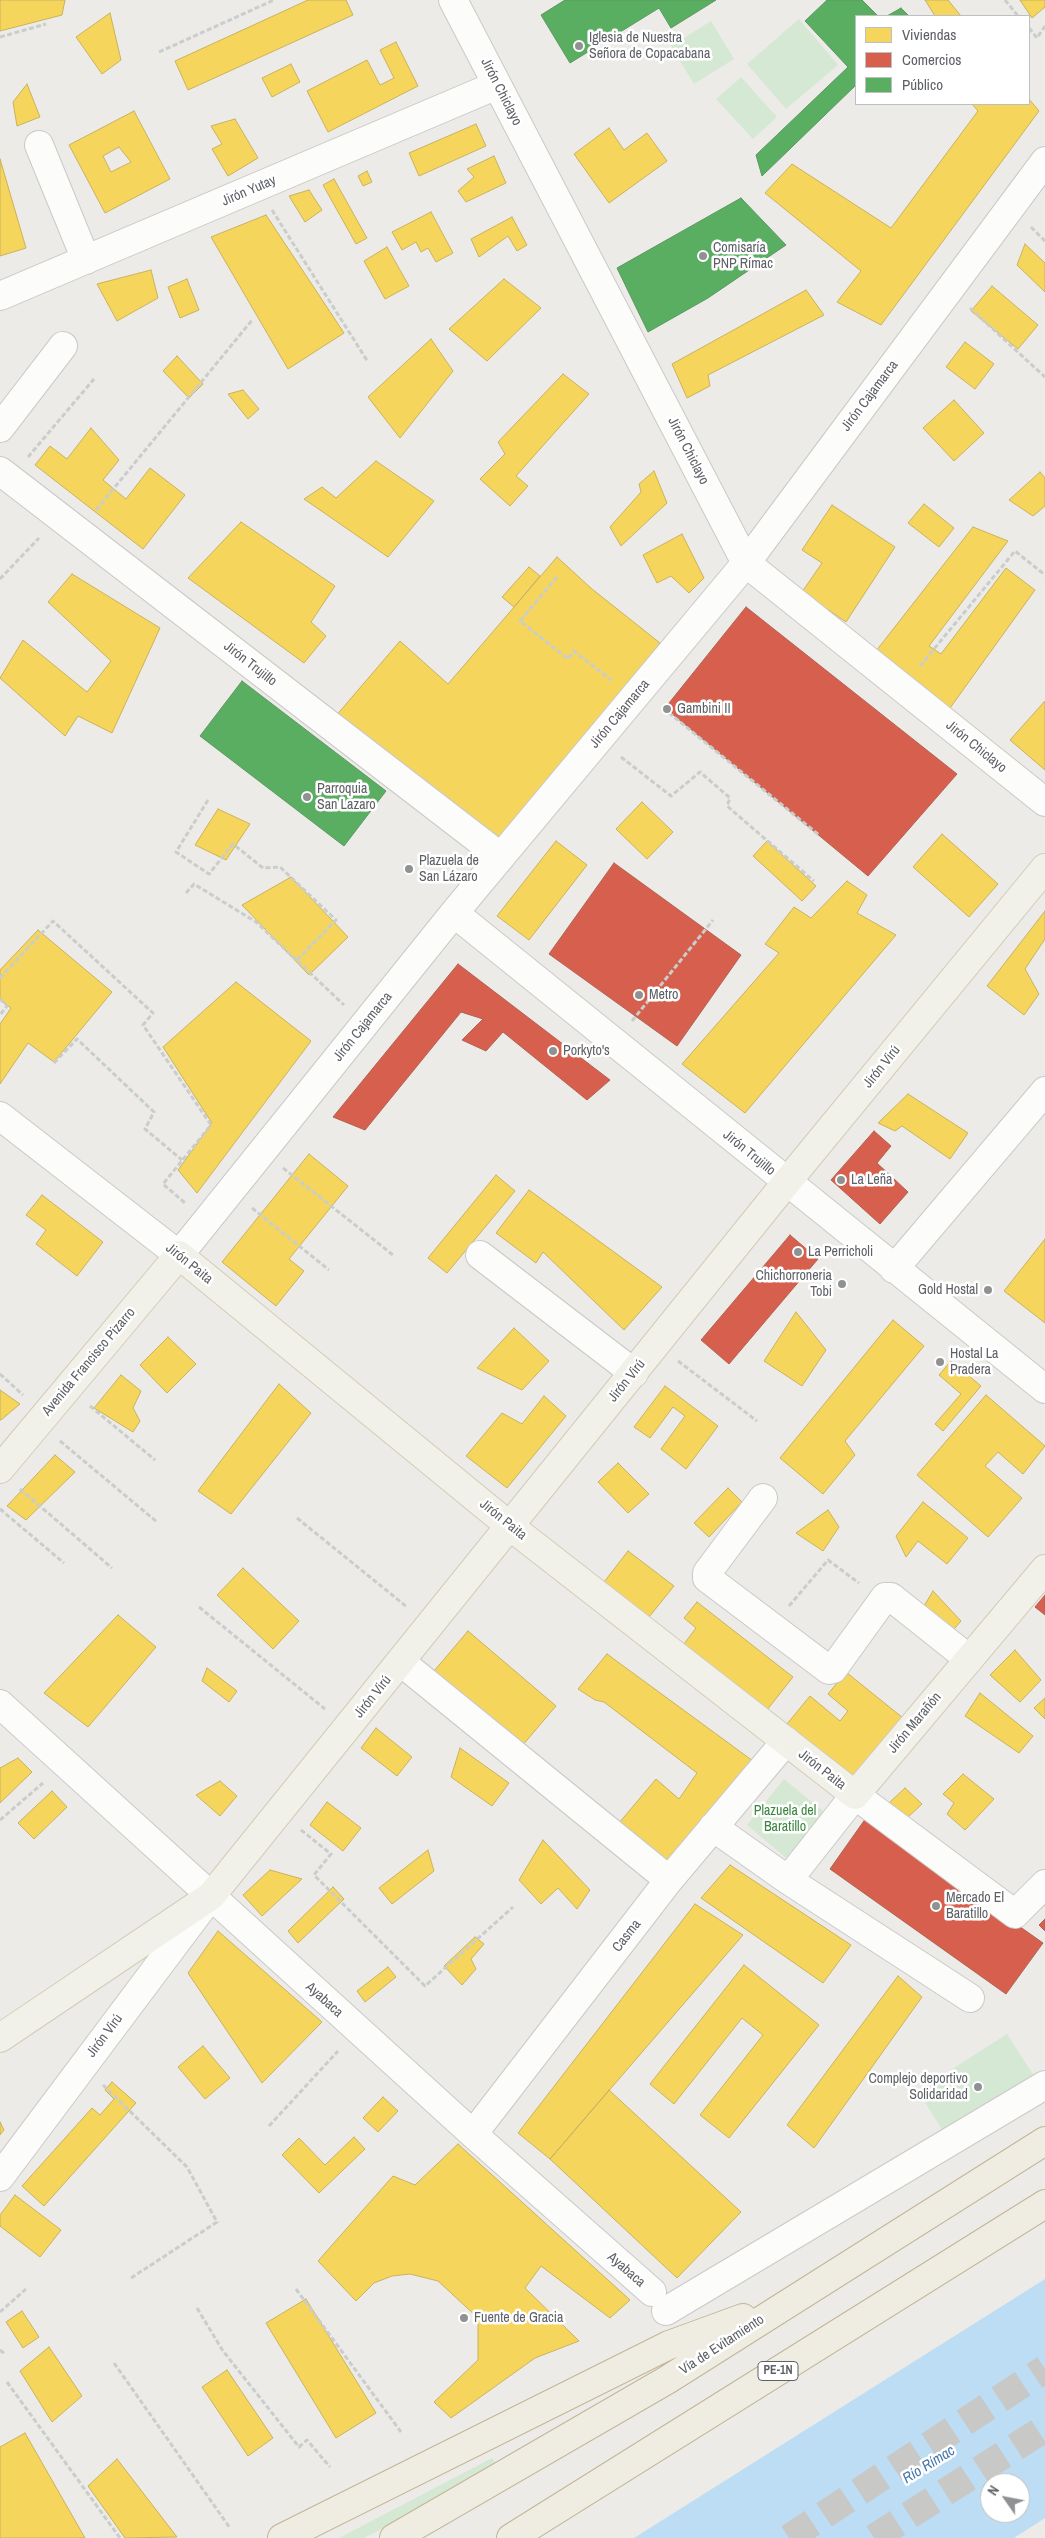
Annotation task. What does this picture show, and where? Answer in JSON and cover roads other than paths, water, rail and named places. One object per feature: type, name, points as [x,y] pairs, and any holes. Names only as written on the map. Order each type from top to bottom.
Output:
[{"type":"highway","name":"Vía de Evitamiento","points":[[394,2538],[667,2380],[1045,2141]]},
{"type":"highway","name":"PE-1N","points":[[511,2538],[1045,2204]]},
{"type":"highway","points":[[282,2538],[669,2345],[789,2302]]},
{"type":"main road","name":"Jirón Virú","points":[[0,2038],[211,1896],[511,1527],[786,1183],[1045,868]]},
{"type":"main road","name":"Avenida Francisco Pizarro","points":[[8,1477],[38,1424],[179,1255]]},
{"type":"main road","name":"Jirón Paita","points":[[179,1255],[511,1527],[855,1795]]},
{"type":"main road","name":"Jirón Marañón","points":[[855,1795],[1045,1569]]},
{"type":"street","name":"Jirón Chiclayo","points":[[453,0],[746,563],[1045,802]]},
{"type":"street","name":"Jirón Yutay","points":[[0,296],[497,85]]},
{"type":"street","points":[[38,145],[86,260]]},
{"type":"street","name":"Jirón Cajamarca","points":[[179,1255],[454,913],[746,563],[1045,161]]},
{"type":"street","points":[[0,428],[63,346]]},
{"type":"street","name":"Jirón Trujillo","points":[[3,474],[501,857]]},
{"type":"street","name":"Jirón Trujillo","points":[[454,913],[786,1183],[1045,1389]]},
{"type":"street","points":[[894,1269],[1045,1090]]},
{"type":"street","name":"Jirón Paita","points":[[0,1116],[179,1255]]},
{"type":"street","points":[[480,1255],[634,1373]]},
{"type":"street","points":[[763,1498],[707,1573],[707,1578],[772,1625],[829,1670],[833,1669],[885,1597],[891,1597],[969,1659]]},
{"type":"street","points":[[401,1662],[669,1880]]},
{"type":"street","name":"Ayabaca","points":[[0,1704],[357,2030],[659,2302],[1045,2085]]},
{"type":"street","name":"Casma","points":[[472,2134],[669,1880],[786,1741]]},
{"type":"street","name":"Jirón Paita","points":[[855,1795],[1015,1914],[1045,1884]]},
{"type":"street","name":"Jirón Marañón","points":[[788,1880],[855,1795]]},
{"type":"street","points":[[713,1828],[788,1880],[970,1998]]},
{"type":"street","name":"Jirón Virú","points":[[0,2177],[211,1896]]},
{"type":"water","name":"Río Rímac","points":[[1045,2279],[1045,2518],[1014,2538],[634,2538]]},
{"type":"tunnel","points":[[789,2538],[1045,2369]]},
{"type":"tunnel","points":[[874,2538],[1045,2428]]},
{"type":"place","name":"Iglesia de Nuestra Señora de Copacabana","points":[[579,46]]},
{"type":"place","name":"Comisaría PNP Rímac","points":[[703,256]]},
{"type":"place","name":"Gambini II","points":[[667,709]]},
{"type":"place","name":"Parroquia San Lazaro","points":[[307,797]]},
{"type":"place","name":"Plazuela de San Lázaro","points":[[409,869]]},
{"type":"place","name":"Metro","points":[[639,995]]},
{"type":"place","name":"Porkyto's","points":[[553,1051]]},
{"type":"place","name":"La Leña","points":[[841,1180]]},
{"type":"place","name":"La Perricholi","points":[[798,1252]]},
{"type":"place","name":"Chichorroneria Tobi","points":[[842,1284]]},
{"type":"place","name":"Gold Hostal","points":[[988,1290]]},
{"type":"place","name":"Hostal La Pradera","points":[[940,1362]]},
{"type":"place","name":"Mercado El Baratillo","points":[[936,1906]]},
{"type":"place","name":"Complejo deportivo Solidaridad","points":[[978,2087]]},
{"type":"place","name":"Fuente de Gracia","points":[[464,2318]]},
{"type":"park label","name":"Plazuela del Baratillo","points":[[785,1819]]}]
